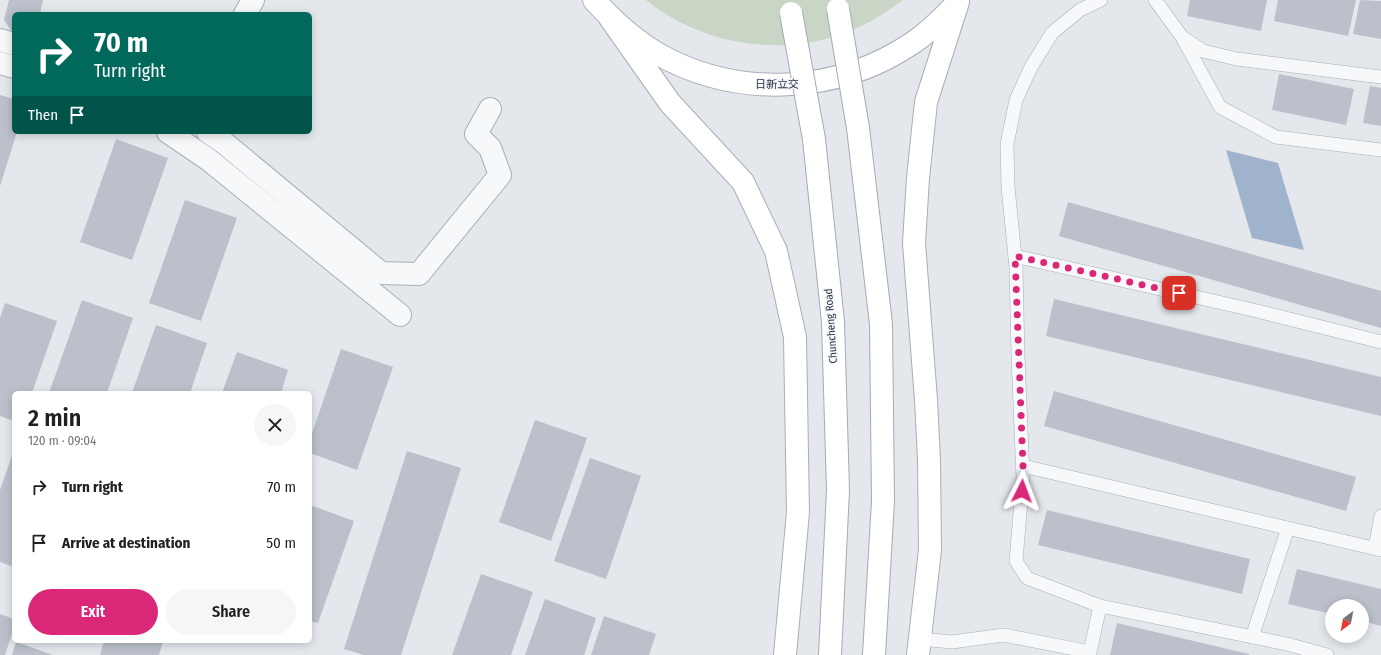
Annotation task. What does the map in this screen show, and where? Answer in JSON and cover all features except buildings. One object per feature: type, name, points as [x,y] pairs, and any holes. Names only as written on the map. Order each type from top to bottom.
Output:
[{"type":"main road","name":"日新立交","points":[[594,0],[610,18],[633,37],[658,54],[685,67],[714,77],[743,83],[781,85],[803,84],[833,79],[862,70],[888,58],[914,42],[938,23],[959,1]]},
{"type":"main road","points":[[919,647],[930,542],[927,407],[914,243],[918,178],[926,102],[959,1]]},
{"type":"main road","points":[[836,4],[858,128],[882,324],[883,501],[874,655]]},
{"type":"main road","name":"Chuncheng Road","points":[[789,7],[814,139],[832,322],[838,490],[830,655]]},
{"type":"main road","points":[[610,18],[670,103],[743,182],[776,251],[795,337],[798,512],[785,655]]},
{"type":"street","points":[[246,12],[253,0]]},
{"type":"street","points":[[0,40],[12,43]]},
{"type":"street","points":[[0,63],[12,66]]},
{"type":"street","points":[[211,134],[381,273],[419,274],[500,175],[490,148],[476,134],[490,109]]},
{"type":"street","points":[[171,134],[209,160],[400,316]]},
{"type":"lane","points":[[1100,0],[1080,10],[1052,33],[1030,67],[1016,100],[1007,144],[1008,187],[1015,256],[1023,466],[1016,561],[1027,578],[1100,606],[1287,644],[1327,655]]},
{"type":"lane","points":[[1155,0],[1182,38],[1220,107],[1276,136],[1381,150]]},
{"type":"lane","points":[[1182,38],[1203,50],[1237,59],[1381,77]]},
{"type":"lane","points":[[1015,256],[1253,310],[1381,342]]},
{"type":"lane","points":[[1023,466],[1378,549],[1381,516]]},
{"type":"lane","points":[[1252,637],[1288,528]]},
{"type":"lane","points":[[919,647],[1004,635],[1090,653],[1100,606]]},
{"type":"green space","points":[[646,0],[903,0],[871,21],[832,37],[805,43],[777,45],[749,44],[722,38],[695,29],[670,16]]},
{"type":"water","points":[[1226,150],[1278,163],[1304,250],[1252,238]]},
{"type":"route","points":[[1022,491],[1023,466],[1015,256],[1179,293]]}]
